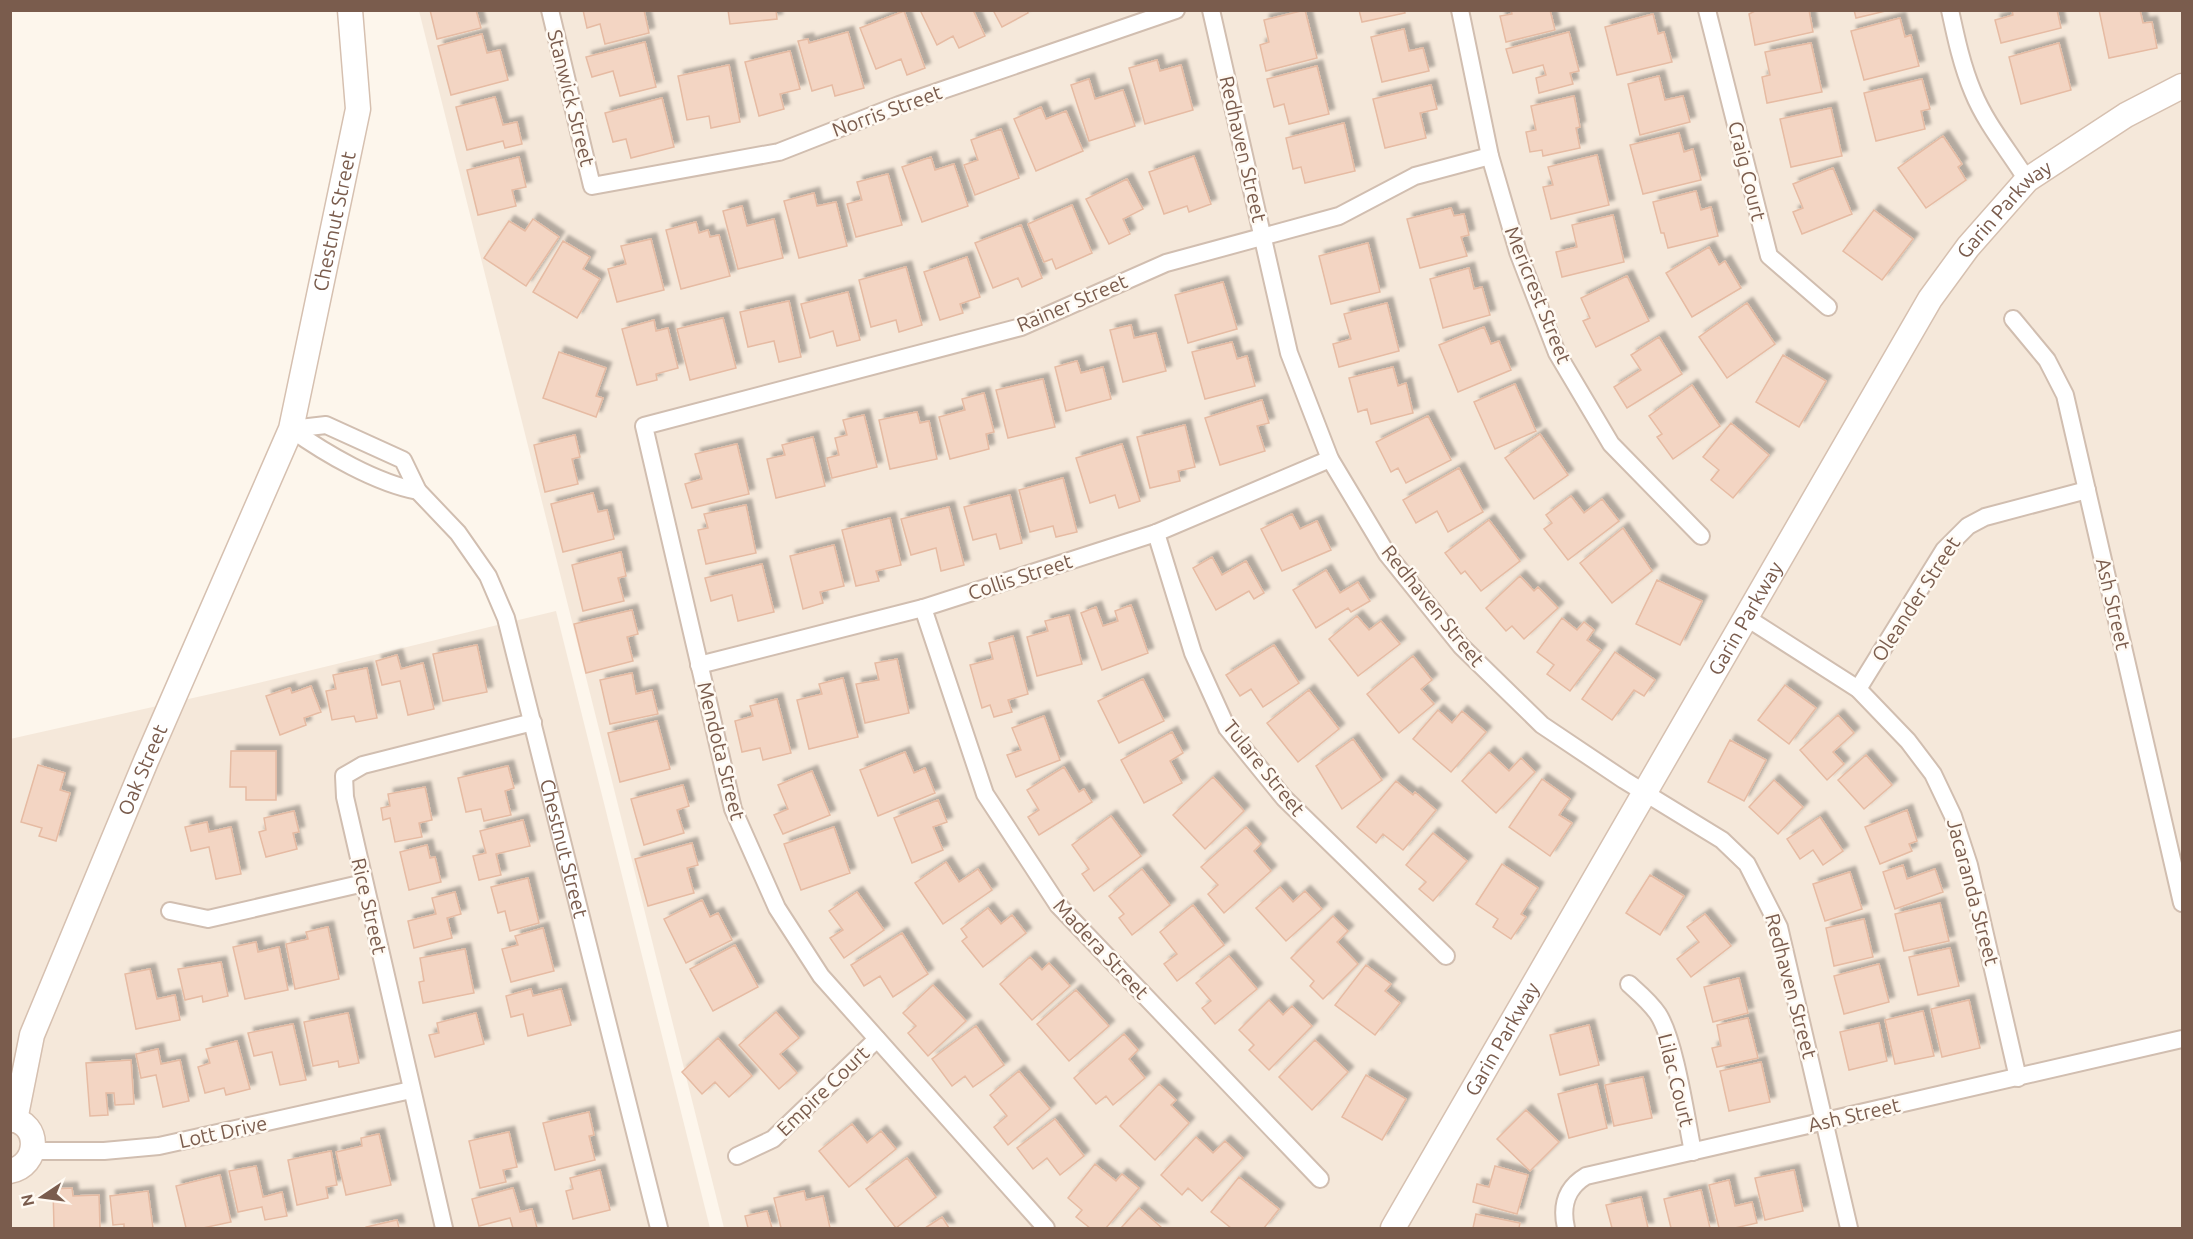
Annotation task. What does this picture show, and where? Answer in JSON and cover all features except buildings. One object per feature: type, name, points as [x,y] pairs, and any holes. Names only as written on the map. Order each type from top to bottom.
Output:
[{"type":"street","name":"Chestnut Street","points":[[350,10],[358,110],[291,429],[326,425],[403,460],[418,491],[458,533],[488,576],[506,618],[659,1228]]},
{"type":"street","name":"Stanwick Street","points":[[549,10],[592,186]]},
{"type":"street","name":"Norris Street","points":[[592,186],[779,152],[899,105],[1176,10]]},
{"type":"street","name":"Redhaven Street","points":[[1211,10],[1289,353],[1330,459],[1388,554],[1461,646],[1542,725],[1722,840],[1747,864],[1763,891],[1779,927],[1849,1228]]},
{"type":"street","name":"Mericrest Street","points":[[1460,10],[1490,156],[1518,252],[1557,353],[1611,444],[1701,536]]},
{"type":"street","name":"Craig Court","points":[[1707,10],[1769,256],[1828,307]]},
{"type":"street","points":[[1950,10],[1960,57],[1973,93],[1993,130],[2027,180]]},
{"type":"street","name":"Garin Parkway","points":[[1393,1228],[1930,299],[1968,247],[2027,180],[2127,115],[2182,86]]},
{"type":"street","name":"Rainer Street","points":[[644,426],[1021,327],[1166,263],[1338,216],[1415,176],[1490,156]]},
{"type":"street","name":"Ash Street","points":[[2013,319],[2046,360],[2065,395],[2182,903]]},
{"type":"street","name":"Mendota Street","points":[[644,426],[733,809],[777,908],[821,976],[1046,1228]]},
{"type":"street","points":[[291,429],[320,450],[392,486],[418,491]]},
{"type":"street","name":"Oak Street","points":[[13,1119],[32,1035],[146,761],[291,429]]},
{"type":"street","name":"Collis Street","points":[[699,665],[923,608],[1156,533],[1330,459]]},
{"type":"street","name":"Oleander Street","points":[[1858,689],[1944,550],[1960,532],[1985,517],[2086,490]]},
{"type":"street","name":"Tulare Street","points":[[1156,533],[1193,653],[1227,728],[1284,798],[1446,956]]},
{"type":"street","name":"Madera Street","points":[[923,608],[985,794],[1058,905],[1320,1179]]},
{"type":"street","name":"Jacaranda Street","points":[[1747,618],[1858,689],[1908,741],[1933,774],[1953,816],[1969,865],[2018,1078]]},
{"type":"street","name":"Rice Street","points":[[444,1228],[364,883],[345,797],[344,776],[363,765],[533,722]]},
{"type":"street","points":[[170,910],[208,920],[364,883]]},
{"type":"street","name":"Lilac Court","points":[[1629,984],[1659,1016],[1670,1046],[1693,1152]]},
{"type":"street","name":"Empire Court","points":[[736,1156],[773,1139],[877,1039]]},
{"type":"street","name":"Ash Street","points":[[1566,1228],[1563,1216],[1568,1192],[1574,1184],[1586,1176],[2182,1039]]},
{"type":"street","name":"Lott Drive","points":[[32,1151],[104,1151],[159,1146],[411,1090]]},
{"type":"street","points":[[10,1171],[22,1167],[31,1157],[32,1151],[31,1134],[24,1125],[13,1119]]},
{"type":"shaded area","points":[[419,11],[2182,11],[2182,1228],[724,1228]]},
{"type":"shaded area","points":[[556,611],[710,1228],[11,1228],[10,739],[233,689]]}]
